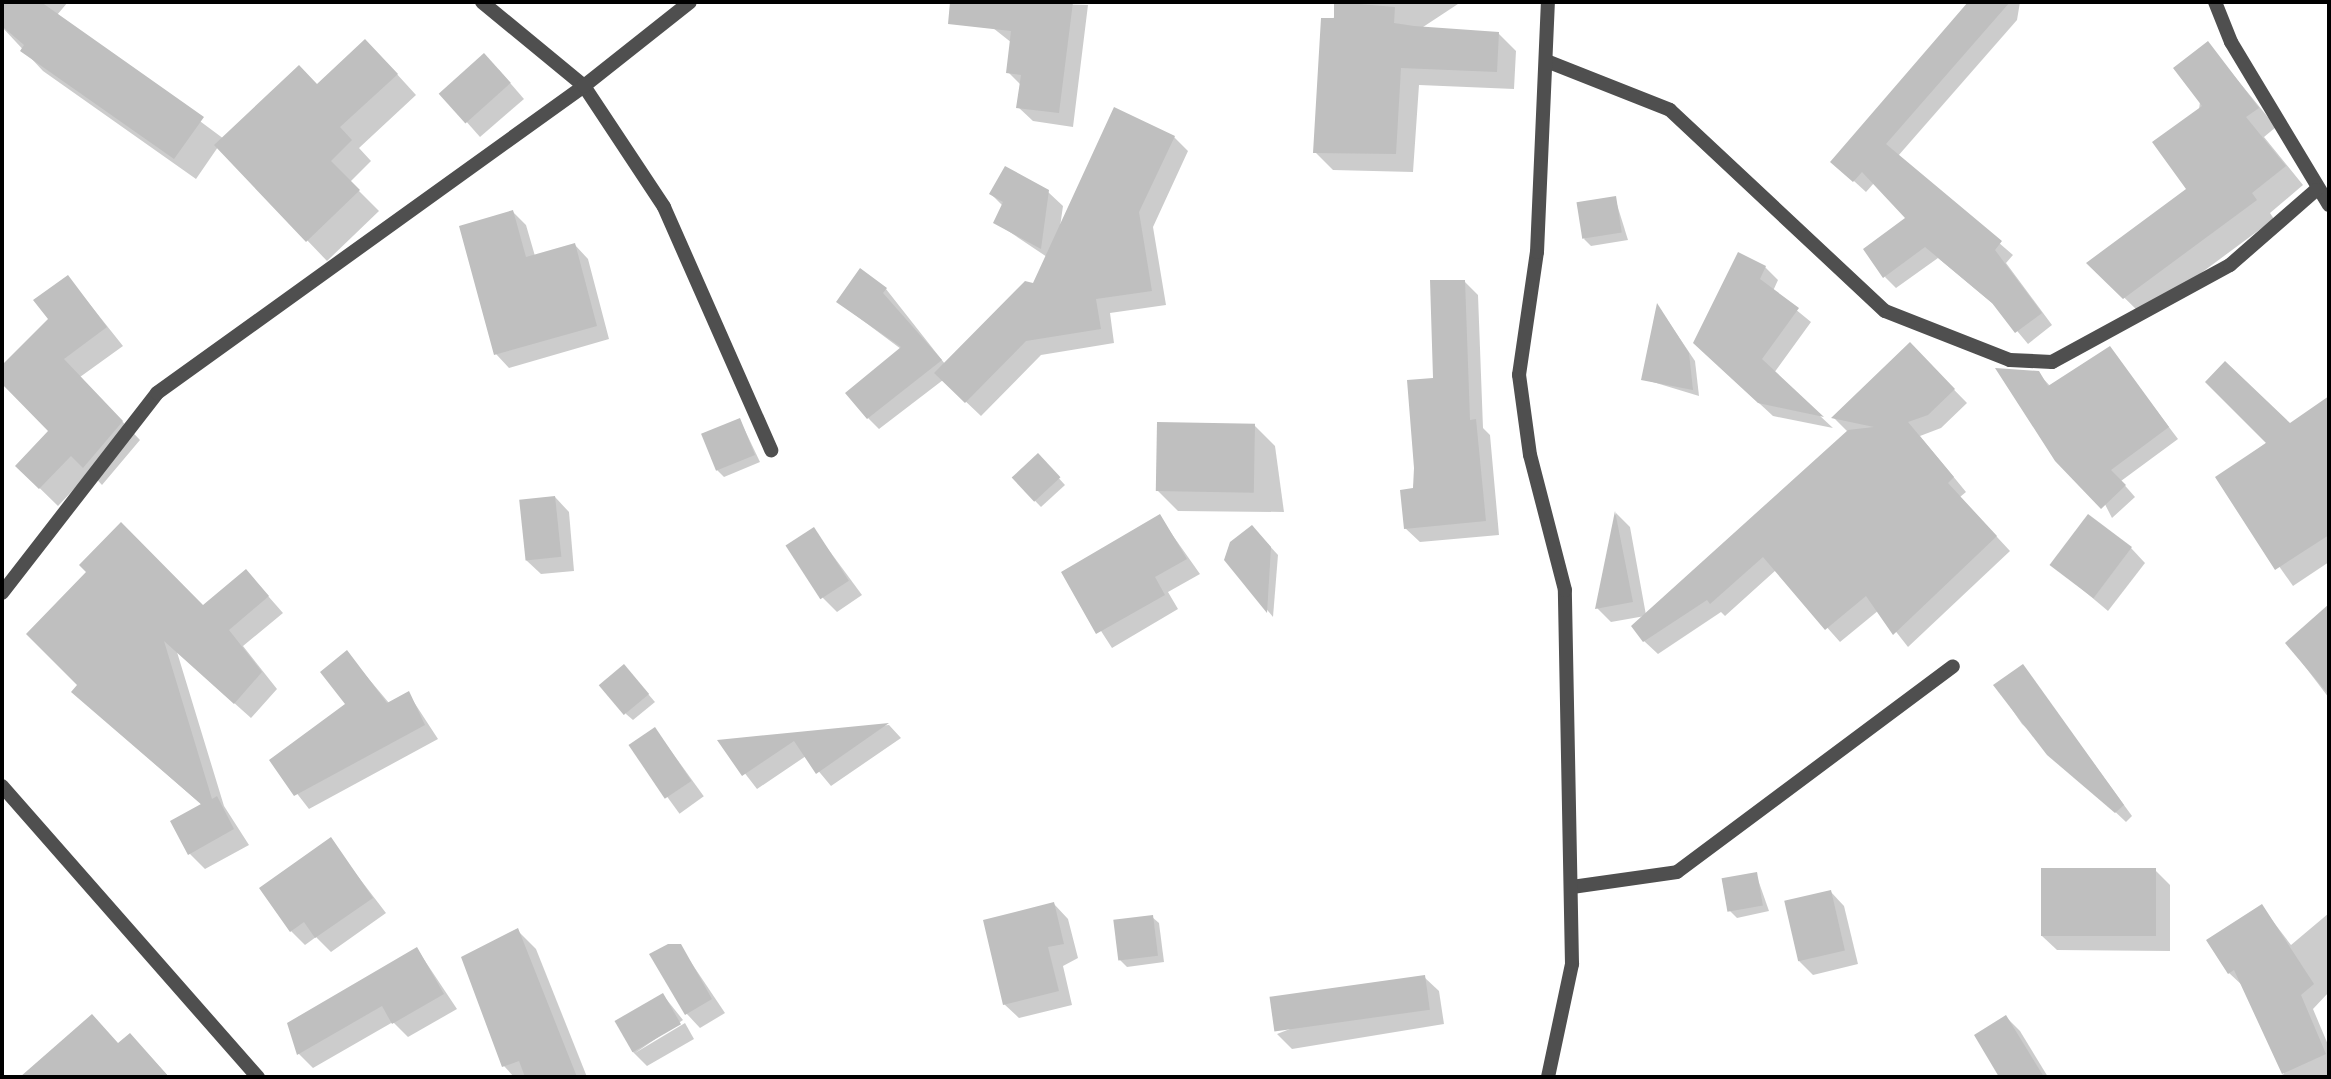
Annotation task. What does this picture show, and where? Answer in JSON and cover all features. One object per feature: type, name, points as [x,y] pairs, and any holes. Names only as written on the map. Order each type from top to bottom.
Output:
[{"type":"street","points":[[482,2],[584,86],[664,207],[771,450]]},
{"type":"street","points":[[2,593],[157,393],[584,86],[690,2]]},
{"type":"street","points":[[1548,2],[1549,62],[1537,252],[1519,375],[1530,455],[1565,590],[1572,964],[1548,1077]]},
{"type":"street","points":[[2216,2],[2231,42],[2316,190],[2329,205]]},
{"type":"street","points":[[1549,62],[1670,110],[1885,311],[2010,360],[2052,362],[2230,265],[2316,190]]},
{"type":"street","points":[[1572,887],[1677,872],[1953,666]]},
{"type":"street","points":[[2,786],[258,1077]]},
{"type":"building","points":[[2,2],[41,2],[204,117],[174,159],[20,51],[24,45],[2,26]]},
{"type":"building","points":[[950,2],[1073,2],[1059,113],[1016,108],[1021,75],[1006,73],[1011,31],[948,24]]},
{"type":"building","points":[[1334,2],[1395,7],[1394,23],[1499,32],[1497,72],[1401,68],[1396,154],[1313,153],[1321,18],[1334,18]]},
{"type":"building","points":[[1968,2],[2010,2],[1886,144],[2002,241],[1995,250],[2042,313],[2015,333],[1992,303],[1925,247],[1883,278],[1863,249],[1905,218],[1862,172],[1853,182],[1830,162]]},
{"type":"building","points":[[365,39],[398,74],[340,127],[352,140],[331,161],[360,190],[306,242],[214,145],[299,65],[317,84]]},
{"type":"building","points":[[2208,41],[2259,108],[2246,117],[2286,166],[2252,193],[2257,200],[2123,299],[2086,263],[2186,189],[2152,142],[2202,106],[2173,68]]},
{"type":"building","points":[[484,53],[511,83],[465,124],[439,94]]},
{"type":"building","points":[[1114,107],[1175,136],[1139,212],[1152,291],[1096,299],[1101,329],[1026,341],[965,403],[934,373],[1025,281],[1033,283]]},
{"type":"building","points":[[1005,166],[1049,190],[1041,249],[993,223],[1003,202],[989,194]]},
{"type":"building","points":[[1616,196],[1622,233],[1582,239],[1576,202]]},
{"type":"building","points":[[513,210],[526,257],[575,243],[597,326],[494,355],[459,226]]},
{"type":"building","points":[[1738,252],[1766,266],[1760,279],[1799,308],[1762,359],[1824,417],[1758,403],[1693,343]]},
{"type":"building","points":[[860,268],[887,288],[883,293],[942,360],[867,419],[845,393],[901,347],[836,302]]},
{"type":"building","points":[[68,275],[107,327],[64,359],[123,421],[83,468],[71,456],[39,489],[15,466],[48,431],[2,384],[2,365],[48,319],[33,300]]},
{"type":"building","points":[[1430,280],[1465,280],[1470,420],[1476,419],[1486,521],[1404,529],[1400,490],[1413,488],[1414,468],[1407,380],[1433,378]]},
{"type":"building","points":[[1657,303],[1689,353],[1693,390],[1641,380]]},
{"type":"building","points":[[1910,342],[1955,389],[1928,415],[1908,422],[1954,477],[1948,483],[1997,536],[1893,635],[1866,596],[1825,630],[1763,557],[1710,604],[1707,600],[1643,642],[1631,626],[1848,430],[1874,427],[1831,418]]},
{"type":"building","points":[[2110,346],[2169,427],[2111,470],[2126,485],[2101,509],[2055,461],[1995,368],[2039,371],[2048,386]]},
{"type":"building","points":[[2225,361],[2290,423],[2329,396],[2329,535],[2275,570],[2215,477],[2266,443],[2205,382]]},
{"type":"building","points":[[740,418],[755,455],[716,471],[701,434]]},
{"type":"building","points":[[1157,422],[1255,424],[1254,493],[1156,491]]},
{"type":"building","points":[[1038,453],[1061,477],[1034,502],[1012,478]]},
{"type":"building","points":[[555,496],[561,557],[526,560],[519,500]]},
{"type":"building","points":[[1615,511],[1633,602],[1595,609]]},
{"type":"building","points":[[1160,514],[1187,559],[1155,577],[1165,595],[1096,634],[1061,572]]},
{"type":"building","points":[[2088,514],[2132,547],[2093,598],[2049,565]]},
{"type":"building","points":[[121,522],[203,605],[246,569],[269,596],[229,630],[262,672],[234,704],[164,641],[212,799],[217,796],[234,829],[188,855],[170,821],[201,804],[71,692],[77,685],[26,634],[86,572],[79,565]]},
{"type":"building","points":[[1252,525],[1271,547],[1267,613],[1224,560],[1230,542]]},
{"type":"building","points":[[814,527],[849,581],[820,599],[785,546]]},
{"type":"building","points":[[2329,604],[2329,695],[2285,643]]},
{"type":"building","points":[[347,650],[387,703],[409,691],[425,725],[294,796],[269,760],[345,704],[320,672]]},
{"type":"building","points":[[624,664],[649,694],[624,715],[599,685]]},
{"type":"building","points":[[2023,664],[2124,805],[2115,813],[2047,755],[1993,685]]},
{"type":"building","points":[[889,723],[816,774],[794,741],[742,776],[717,740]]},
{"type":"building","points":[[655,727],[691,781],[665,799],[628,745]]},
{"type":"building","points":[[331,837],[373,898],[315,938],[304,922],[290,932],[259,888]]},
{"type":"building","points":[[2041,868],[2156,868],[2156,936],[2041,936]]},
{"type":"building","points":[[1757,872],[1763,905],[1727,912],[1722,878]]},
{"type":"building","points":[[1831,890],[1845,950],[1798,961],[1784,901]]},
{"type":"building","points":[[1054,902],[1064,944],[1048,947],[1059,991],[1003,1005],[983,920]]},
{"type":"building","points":[[2262,904],[2314,984],[2301,995],[2326,1054],[2282,1074],[2234,970],[2228,974],[2206,940]]},
{"type":"building","points":[[1153,915],[1158,956],[1118,961],[1113,920]]},
{"type":"building","points":[[518,928],[577,1077],[525,1077],[519,1061],[502,1067],[461,957]]},
{"type":"building","points":[[668,944],[681,944],[712,999],[685,1015],[649,954]]},
{"type":"building","points":[[417,947],[444,994],[392,1024],[382,1006],[297,1055],[287,1023]]},
{"type":"building","points":[[1425,975],[1430,1010],[1274,1032],[1270,997]]},
{"type":"building","points":[[663,993],[681,1024],[633,1052],[615,1021]]},
{"type":"building","points":[[92,1014],[118,1043],[130,1033],[169,1077],[20,1077]]},
{"type":"building","points":[[2006,1015],[2044,1077],[1999,1077],[1974,1035]]}]
